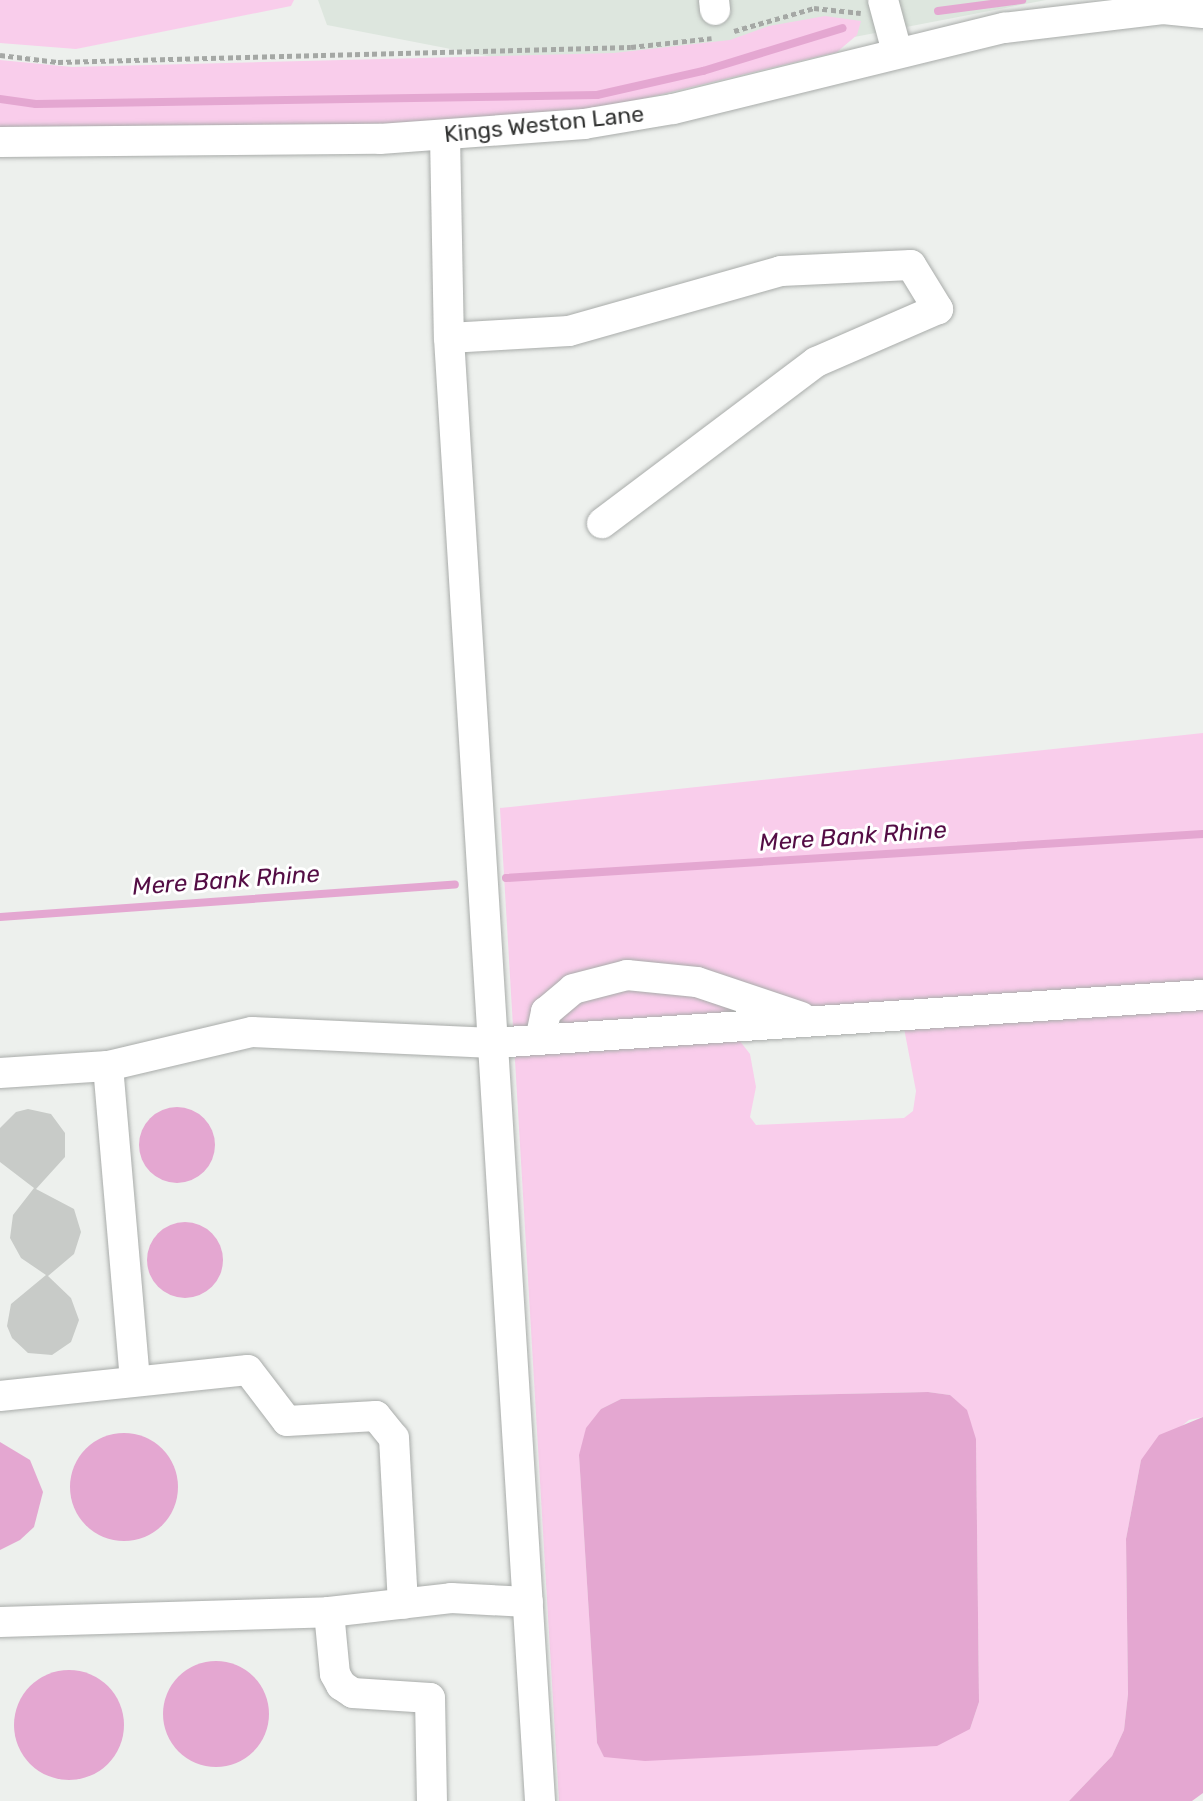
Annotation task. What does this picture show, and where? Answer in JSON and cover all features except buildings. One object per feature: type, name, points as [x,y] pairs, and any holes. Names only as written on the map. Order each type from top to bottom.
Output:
[{"type":"street","points":[[885,6],[897,52]]},
{"type":"street","name":"Kings Weston Lane","points":[[0,142],[445,136],[584,124],[673,109],[897,52],[1017,26],[1163,9],[1203,13]]},
{"type":"street","points":[[445,136],[449,338],[540,1801]]},
{"type":"street","points":[[449,338],[569,331],[781,271],[911,265],[938,309],[816,362],[602,523]]},
{"type":"street","points":[[540,1040],[546,1012],[573,989],[627,975],[697,982],[813,1021]]},
{"type":"street","points":[[0,1073],[108,1066],[252,1032],[493,1043],[1203,995]]},
{"type":"street","points":[[108,1066],[135,1378]]},
{"type":"street","points":[[0,1396],[135,1378],[248,1370],[287,1421],[376,1416],[394,1438],[403,1604]]},
{"type":"street","points":[[0,1622],[329,1612],[451,1598],[528,1602]]},
{"type":"street","points":[[329,1612],[335,1674],[341,1685],[353,1693],[430,1698],[432,1801]]},
{"type":"path","points":[[0,55],[58,62],[631,47],[713,38],[814,8],[885,6]]},
{"type":"shaded area","points":[[0,0],[294,0],[291,6],[76,49],[0,43]]},
{"type":"shaded area","points":[[318,0],[1046,0],[621,82],[327,25]]},
{"type":"shaded area","points":[[825,16],[861,21],[857,35],[837,52],[609,107],[460,123],[0,127],[0,60],[72,67],[614,53],[730,40],[769,26]]},
{"type":"shaded area","points":[[1203,733],[1203,1417],[1189,1420],[1141,1460],[1126,1539],[1128,1694],[1124,1730],[1112,1756],[1069,1801],[559,1801],[500,808]],"holes":[[[903,1023],[916,1091],[913,1111],[904,1118],[756,1125],[750,1117],[756,1087],[750,1054],[736,1036]],[[928,1392],[950,1395],[976,1439],[979,1702],[970,1729],[604,1756],[597,1743],[579,1455],[601,1409],[621,1399]]]},
{"type":"shaded area","points":[[177,1107],[191,1110],[204,1118],[212,1131],[215,1145],[212,1159],[204,1172],[191,1180],[177,1183],[163,1180],[150,1172],[142,1159],[139,1145],[142,1131],[150,1118],[163,1110]]},
{"type":"shaded area","points":[[185,1222],[199,1225],[212,1233],[220,1246],[223,1260],[220,1274],[212,1287],[199,1295],[185,1298],[171,1295],[158,1287],[150,1274],[147,1260],[150,1246],[158,1233],[171,1225]]},
{"type":"shaded area","points":[[928,1392],[950,1395],[967,1410],[976,1439],[979,1702],[970,1729],[937,1746],[645,1761],[604,1757],[597,1743],[579,1455],[586,1428],[601,1409],[621,1399]]},
{"type":"shaded area","points":[[1203,1417],[1203,1793],[1192,1801],[1069,1801],[1112,1756],[1124,1730],[1128,1694],[1126,1539],[1141,1460],[1159,1435]]},
{"type":"shaded area","points":[[124,1433],[144,1438],[162,1449],[173,1467],[178,1487],[173,1507],[162,1525],[144,1536],[124,1541],[104,1536],[86,1525],[75,1507],[70,1487],[75,1467],[86,1449],[104,1438]]},
{"type":"shaded area","points":[[0,1442],[30,1460],[43,1492],[34,1527],[20,1540],[0,1550]]},
{"type":"shaded area","points":[[216,1661],[236,1665],[254,1676],[265,1694],[269,1714],[265,1734],[254,1752],[236,1763],[216,1767],[196,1763],[178,1752],[167,1734],[163,1714],[167,1694],[178,1676],[196,1665]]},
{"type":"shaded area","points":[[69,1670],[90,1674],[108,1686],[120,1704],[124,1725],[120,1746],[108,1764],[90,1776],[69,1780],[48,1776],[30,1764],[18,1746],[14,1725],[18,1704],[30,1686],[48,1674]]},
{"type":"waterway","points":[[938,11],[1022,0]]},
{"type":"waterway","points":[[0,99],[36,104],[597,95],[703,71],[843,28]]},
{"type":"waterway","name":"Mere Bank Rhine","points":[[506,878],[1203,834]]},
{"type":"waterway","name":"Mere Bank Rhine","points":[[0,917],[455,884]]}]
